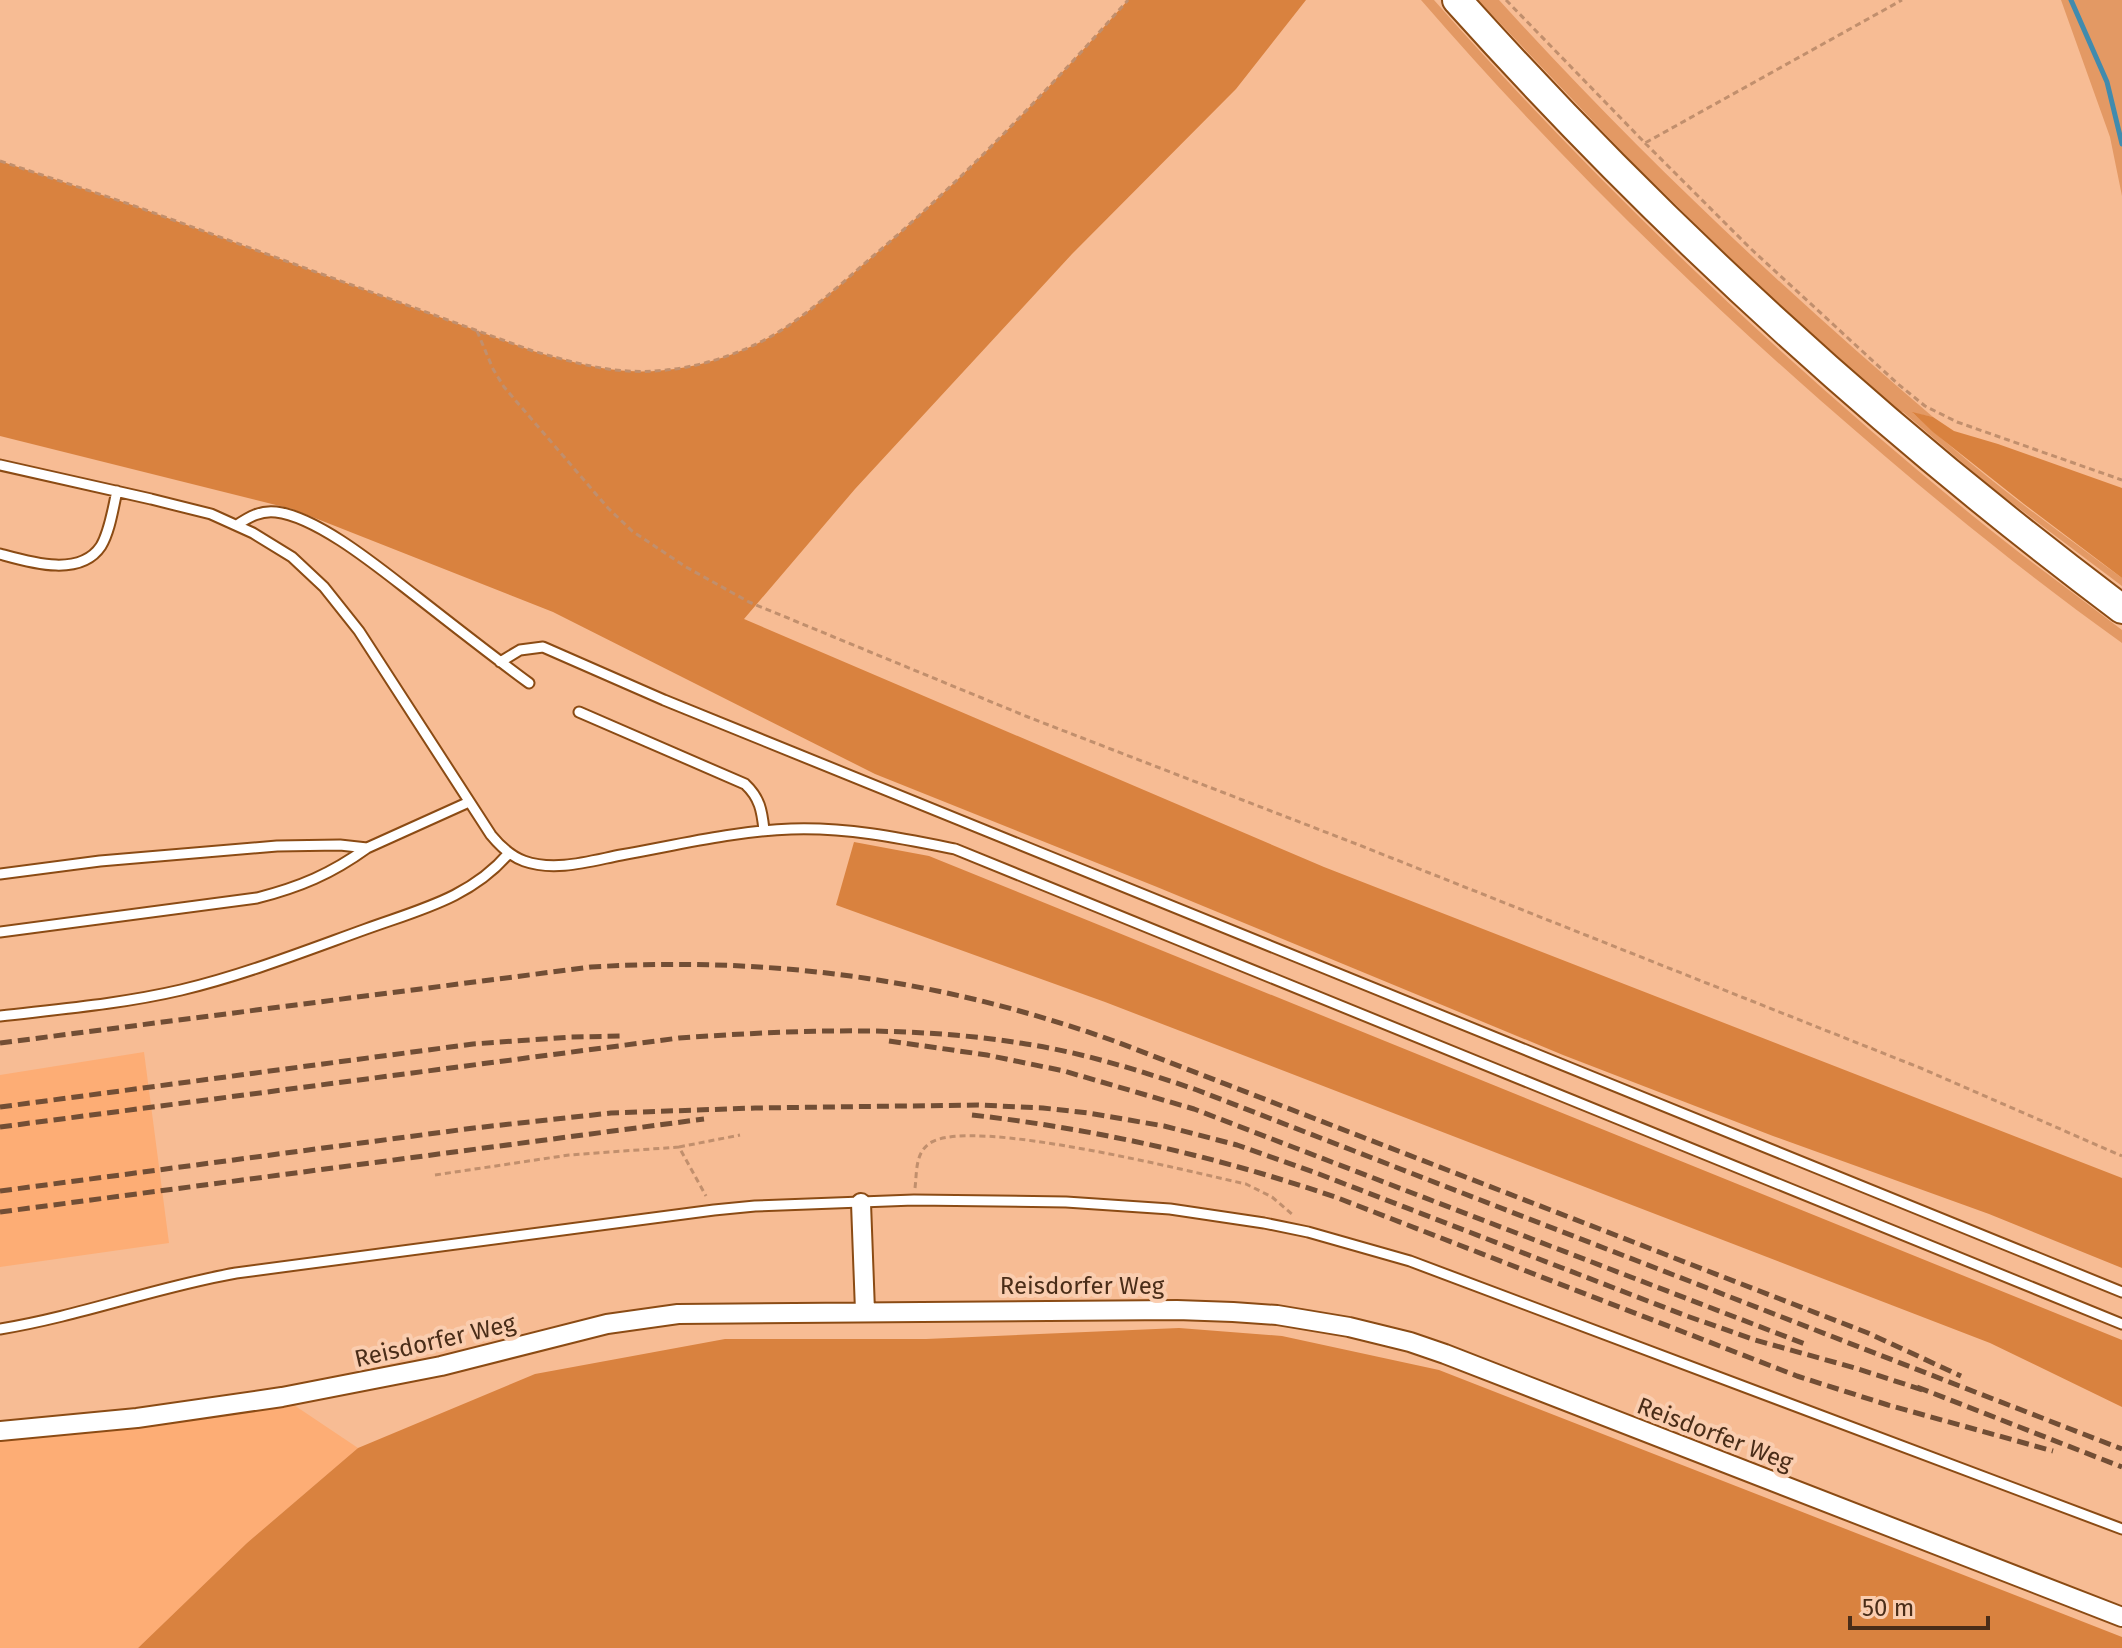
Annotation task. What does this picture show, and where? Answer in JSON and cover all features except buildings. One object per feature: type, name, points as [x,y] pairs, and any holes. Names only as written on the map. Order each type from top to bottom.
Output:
[{"type":"main road","points":[[1457,0],[1612,166],[1785,331],[1975,495],[2122,609]]},
{"type":"street","points":[[861,1203],[865,1311]]},
{"type":"street","name":"Reisdorfer Weg","points":[[0,1431],[137,1418],[282,1397],[454,1363],[642,1318],[698,1313],[865,1311],[1233,1312],[1310,1320],[1396,1339],[1445,1354],[2122,1617]]},
{"type":"lane","points":[[0,465],[197,510],[237,525],[292,557],[324,587],[359,631],[491,835],[509,853],[525,862],[558,865],[764,830],[847,830],[955,849],[2122,1324]]},
{"type":"lane","points":[[0,554],[49,564],[71,564],[89,558],[105,538],[117,491]]},
{"type":"lane","points":[[237,525],[252,516],[270,511],[311,524],[366,558],[529,683]]},
{"type":"lane","points":[[500,662],[527,648],[552,650],[693,712],[2122,1292]]},
{"type":"lane","points":[[579,712],[745,784],[761,804],[764,830]]},
{"type":"lane","points":[[0,932],[257,898],[291,889],[322,877],[367,848],[469,802]]},
{"type":"lane","points":[[0,874],[100,861],[277,846],[367,848]]},
{"type":"lane","points":[[0,1016],[154,996],[237,975],[441,902],[477,884],[509,853]]},
{"type":"lane","points":[[0,1329],[236,1273],[714,1210],[914,1200],[1066,1202],[1170,1209],[1308,1232],[1458,1277],[1656,1355],[2122,1529]]},
{"type":"path","points":[[0,161],[132,205],[533,351],[612,371],[669,370],[746,349],[790,325],[929,208],[1128,0]]},
{"type":"path","points":[[1506,0],[1750,248],[1925,406],[1957,422],[2122,480]]},
{"type":"path","points":[[1645,143],[1902,0]]},
{"type":"path","points":[[477,331],[504,387],[616,516],[640,537],[675,560],[749,602],[1028,717],[1908,1063],[2122,1156]]},
{"type":"path","points":[[435,1175],[556,1157],[679,1147],[740,1135]]},
{"type":"path","points":[[914,1200],[918,1160],[927,1145],[946,1137],[982,1136],[1072,1147],[1246,1184],[1272,1197],[1308,1232]]},
{"type":"path","points":[[679,1147],[714,1210]]},
{"type":"shaded area","points":[[1128,0],[1306,0],[1236,89],[1072,254],[855,489],[744,619],[1324,867],[2122,1178],[2122,1268],[1989,1214],[1773,1136],[1563,1055],[875,774],[553,612],[292,509],[0,436],[0,161],[132,205],[533,351],[609,369],[666,370],[710,361],[745,349],[777,333],[814,307],[972,165]]},
{"type":"shaded area","points":[[1421,0],[1434,0],[1626,204],[1761,333],[1973,516],[2122,630],[2122,643],[1968,525],[1767,353],[1564,156]]},
{"type":"shaded area","points":[[1478,0],[1499,0],[1602,110],[1709,216],[1933,417],[1913,413],[1989,478],[2122,578],[2122,586],[1992,488],[1903,412],[1897,411],[1759,286],[1630,160]]},
{"type":"shaded area","points":[[2061,0],[2122,0],[2122,196],[2110,137]]},
{"type":"shaded area","points":[[1912,412],[1933,417],[1954,431],[2122,488],[2122,578],[2024,504]]},
{"type":"shaded area","points":[[854,842],[929,856],[2122,1340],[2122,1407],[1990,1343],[1105,1002],[836,905]]},
{"type":"shaded area","points":[[144,1052],[169,1243],[0,1267],[0,1075]]},
{"type":"shaded area","points":[[1179,1328],[1282,1336],[1439,1370],[2122,1637],[2122,1648],[138,1648],[247,1543],[358,1448],[535,1374],[725,1339],[926,1339]]},
{"type":"shaded area","points":[[282,1397],[358,1448],[247,1543],[138,1648],[0,1648],[0,1431]]},
{"type":"waterway","points":[[2071,0],[2107,82],[2122,144]]},
{"type":"railway","points":[[0,1043],[591,967],[727,965],[858,977],[923,988],[988,1003],[1117,1042],[1868,1333],[1961,1376]]},
{"type":"railway","points":[[0,1127],[679,1038],[853,1031],[940,1034],[1026,1044],[1134,1069],[1197,1090],[2122,1449]]},
{"type":"railway","points":[[0,1107],[473,1044],[623,1036]]},
{"type":"railway","points":[[889,1041],[987,1055],[1064,1071],[1194,1109],[1805,1344]]},
{"type":"railway","points":[[0,1191],[474,1128],[611,1113],[978,1105],[1043,1108],[1164,1126],[1237,1145],[1684,1315],[1755,1340],[1926,1391]]},
{"type":"railway","points":[[972,1115],[1065,1128],[1157,1146],[1293,1183],[1797,1376],[2053,1451]]},
{"type":"railway","points":[[0,1212],[704,1119]]},
{"type":"railway","points":[[1917,1387],[2122,1467]]}]
